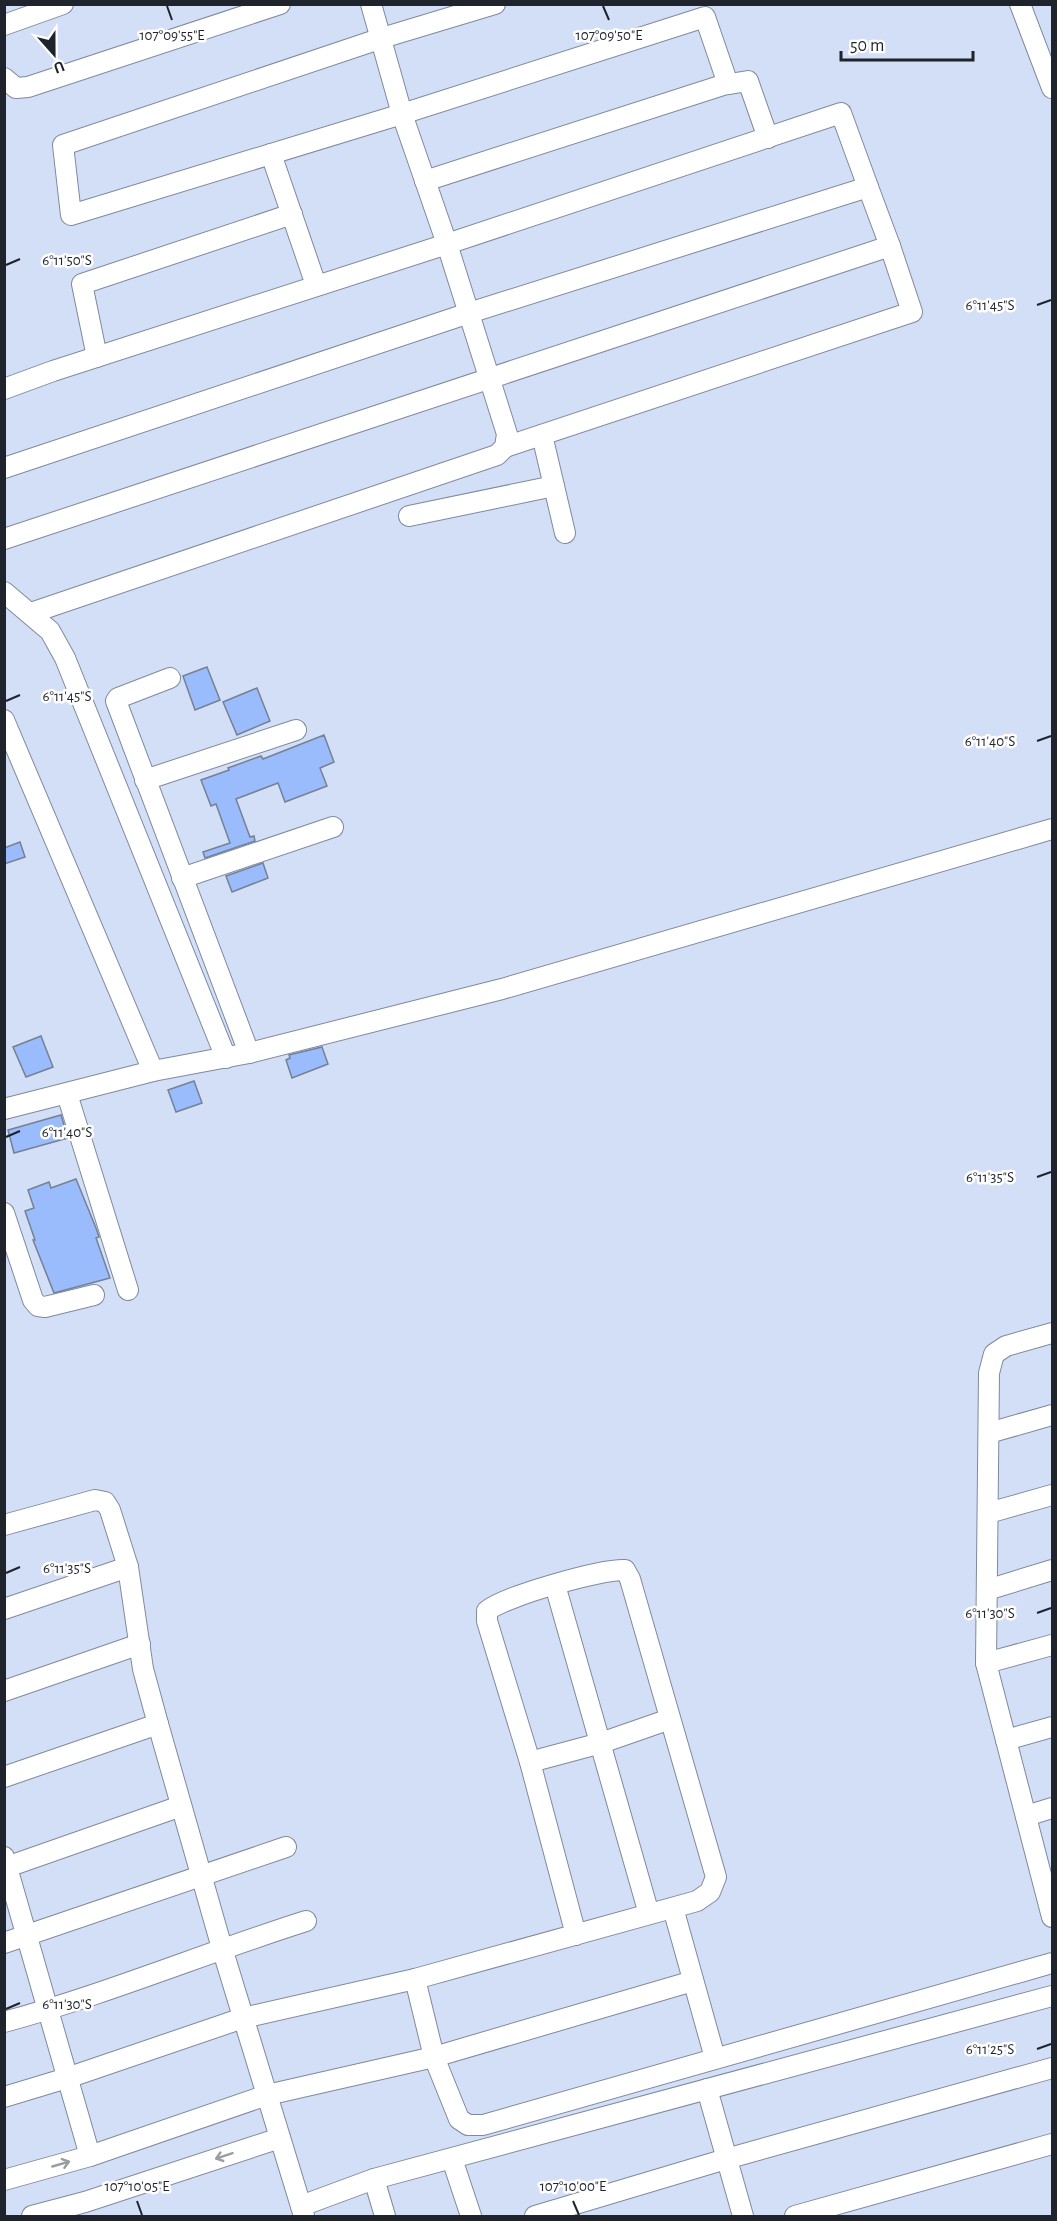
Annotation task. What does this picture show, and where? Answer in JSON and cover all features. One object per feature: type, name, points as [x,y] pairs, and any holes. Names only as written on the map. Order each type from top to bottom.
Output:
[{"type":"street","points":[[4,25],[63,4]]},
{"type":"street","points":[[4,78],[16,88],[28,87],[280,4]]},
{"type":"street","points":[[371,4],[402,114],[447,244],[507,434],[505,447]]},
{"type":"street","points":[[495,4],[382,38],[63,145],[71,214],[402,114],[705,17],[728,84]]},
{"type":"street","points":[[1020,4],[1053,88]]},
{"type":"street","points":[[425,181],[728,84],[748,81],[768,138]]},
{"type":"street","points":[[4,389],[841,114],[912,312],[505,447],[497,455],[31,613]]},
{"type":"street","points":[[271,154],[316,285]]},
{"type":"street","points":[[4,468],[469,313],[867,187]]},
{"type":"street","points":[[97,357],[82,284],[292,213]]},
{"type":"street","points":[[4,539],[890,246]]},
{"type":"street","points":[[542,435],[565,533]]},
{"type":"street","points":[[409,516],[554,486]]},
{"type":"street","points":[[4,592],[31,613],[50,632],[64,658],[226,1058]]},
{"type":"street","points":[[170,678],[118,698],[116,701],[249,1053]]},
{"type":"street","points":[[4,720],[153,1071]]},
{"type":"street","points":[[145,780],[296,730]]},
{"type":"street","points":[[182,878],[333,828]]},
{"type":"street","points":[[4,1109],[153,1071],[249,1053],[502,989],[1053,829]]},
{"type":"street","points":[[67,1094],[128,1290]]},
{"type":"street","points":[[4,1214],[33,1300],[39,1306],[45,1307],[94,1294]]},
{"type":"street","points":[[1053,1333],[1006,1346],[994,1354],[989,1372],[986,1663],[1026,1816],[1049,1886],[1053,1917]]},
{"type":"street","points":[[989,1433],[1053,1415]]},
{"type":"street","points":[[988,1513],[1053,1495]]},
{"type":"street","points":[[4,1525],[95,1500],[105,1502],[110,1510],[128,1567],[143,1669],[158,1724],[222,1948],[302,2211],[374,2179],[1053,1996]]},
{"type":"street","points":[[4,1609],[128,1567]]},
{"type":"street","points":[[4,2097],[243,2018],[415,1979],[576,1935],[697,1901],[710,1892],[716,1878],[630,1579],[625,1570],[613,1570],[555,1585],[495,1604],[487,1611],[487,1621],[530,1762],[576,1935]]},
{"type":"street","points":[[987,1590],[1053,1570]]},
{"type":"street","points":[[555,1585],[649,1914]]},
{"type":"street","points":[[4,1691],[140,1644]]},
{"type":"street","points":[[986,1663],[1053,1645]]},
{"type":"street","points":[[530,1762],[601,1743],[670,1719]]},
{"type":"street","points":[[4,1777],[158,1724]]},
{"type":"street","points":[[1006,1740],[1053,1727]]},
{"type":"street","points":[[90,2156],[5,1864],[181,1806]]},
{"type":"street","points":[[1026,1816],[1053,1808]]},
{"type":"street","points":[[4,1943],[202,1878],[286,1847]]},
{"type":"street","points":[[673,1908],[715,2058]]},
{"type":"street","points":[[4,2022],[48,2010],[222,1948],[306,1921]]},
{"type":"street","points":[[415,1979],[434,2057],[459,2119],[468,2125],[483,2125],[1053,1963]]},
{"type":"street","points":[[4,2180],[90,2156],[267,2095],[434,2057],[693,1981]]},
{"type":"street","points":[[535,2217],[726,2159],[1053,2068]]},
{"type":"street","points":[[707,2089],[742,2217]]},
{"type":"street","points":[[32,2217],[280,2138]]},
{"type":"street","points":[[795,2217],[1053,2144]]},
{"type":"street","points":[[452,2159],[471,2217]]},
{"type":"street","points":[[374,2179],[385,2217]]},
{"type":"building","points":[[207,667],[220,700],[195,710],[183,676]]},
{"type":"building","points":[[257,688],[270,721],[237,735],[223,702]]},
{"type":"building","points":[[324,735],[334,762],[320,768],[327,786],[285,802],[278,783],[236,799],[250,837],[254,836],[255,841],[205,858],[203,852],[230,843],[216,804],[211,806],[201,780],[229,770],[228,768],[261,756],[263,759]]},
{"type":"building","points":[[20,842],[25,857],[4,864],[4,848]]},
{"type":"building","points":[[263,863],[268,878],[232,892],[226,876]]},
{"type":"building","points":[[41,1036],[53,1067],[26,1077],[13,1047]]},
{"type":"building","points":[[322,1047],[328,1064],[292,1078],[286,1060],[290,1058],[289,1055]]},
{"type":"building","points":[[194,1081],[202,1103],[176,1112],[168,1090]]},
{"type":"building","points":[[61,1115],[68,1138],[14,1153],[8,1130]]},
{"type":"building","points":[[76,1179],[96,1228],[99,1237],[96,1238],[110,1278],[54,1293],[33,1240],[35,1240],[25,1211],[34,1208],[28,1190],[49,1182],[51,1188]]}]
